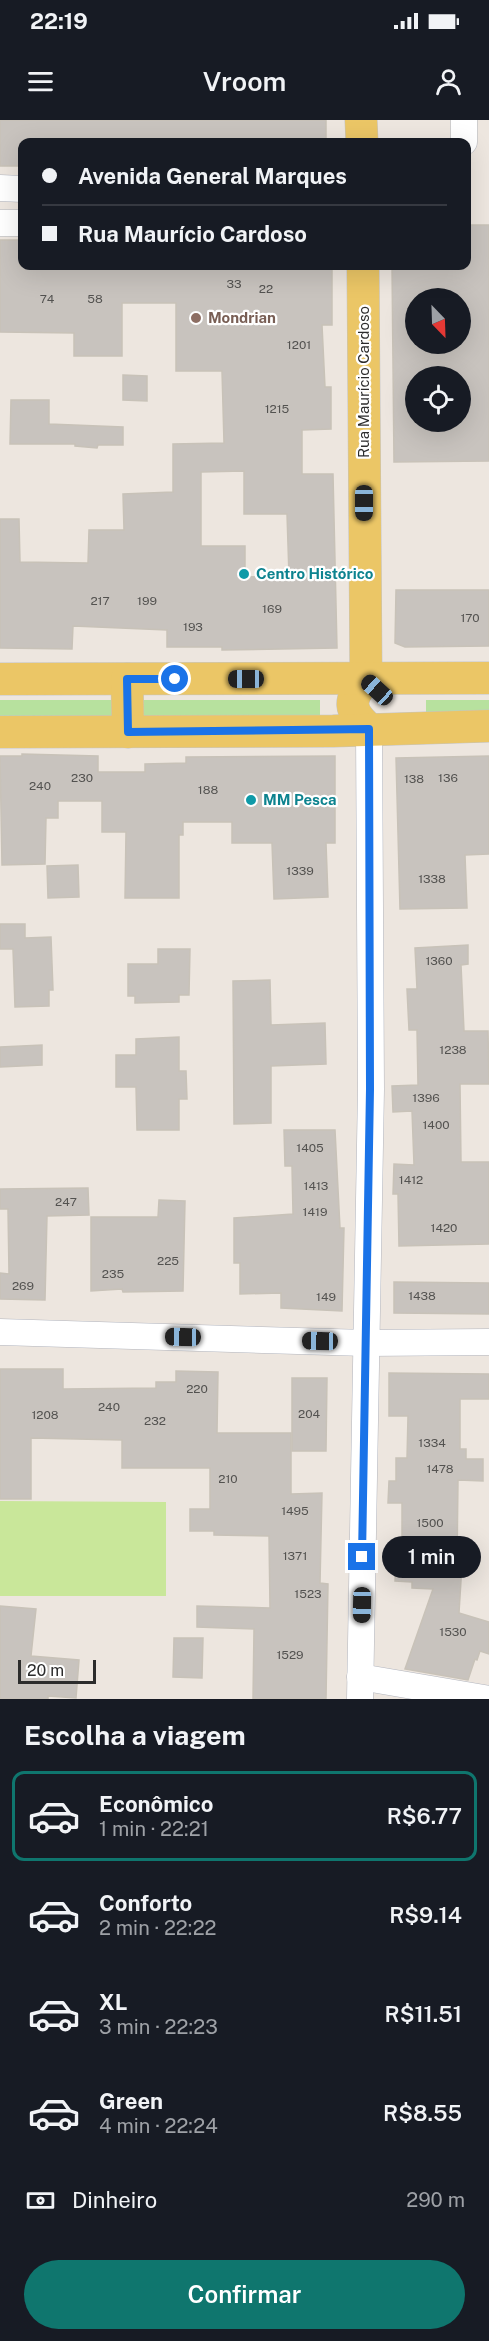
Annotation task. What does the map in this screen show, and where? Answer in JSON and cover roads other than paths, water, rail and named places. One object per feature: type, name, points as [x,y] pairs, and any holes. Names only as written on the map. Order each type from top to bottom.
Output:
[{"type":"main road","points":[[361,120],[362,138]]},
{"type":"main road","name":"Rua Maurício Cardoso","points":[[363,270],[366,679]]},
{"type":"main road","points":[[0,679],[489,678]]},
{"type":"main road","points":[[127,679],[128,732]]},
{"type":"main road","points":[[366,679],[377,690],[383,701],[382,713],[369,729]]},
{"type":"main road","points":[[0,732],[489,726]]},
{"type":"street","points":[[464,120],[464,138]]},
{"type":"street","points":[[0,188],[18,189]]},
{"type":"street","points":[[0,223],[18,223]]},
{"type":"street","points":[[369,729],[370,1089],[360,1688],[489,1699]]},
{"type":"street","points":[[0,1332],[366,1343],[489,1342]]},
{"type":"place","name":"Mondrian","points":[[196,318]]},
{"type":"place","name":"Centro Histórico","points":[[244,574]]},
{"type":"place","name":"MM Pesca","points":[[251,800]]}]
